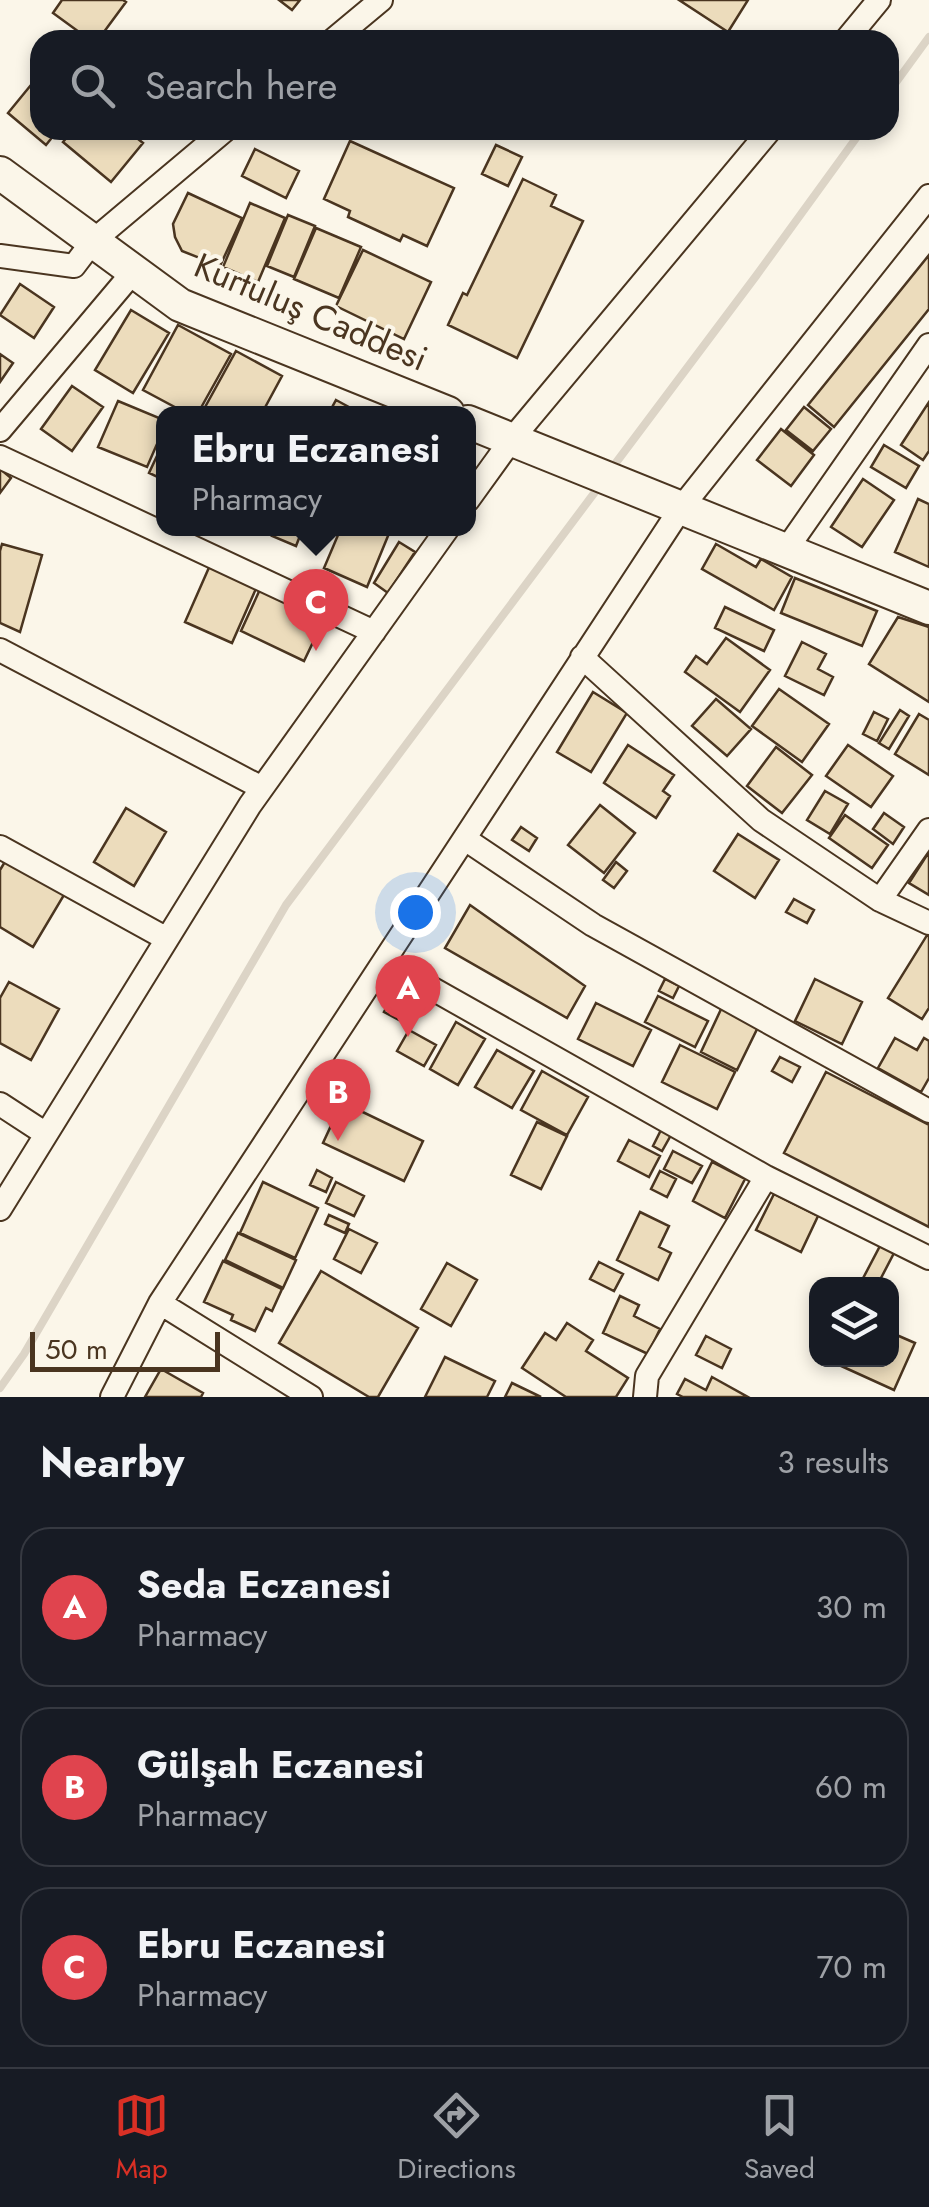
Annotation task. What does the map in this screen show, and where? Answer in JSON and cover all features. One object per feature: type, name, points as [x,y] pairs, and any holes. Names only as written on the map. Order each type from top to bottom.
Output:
[{"type":"main road","name":"Kurtuluş Caddesi","points":[[0,173],[180,305],[428,406]]},
{"type":"main road","points":[[476,425],[929,608]]},
{"type":"street","points":[[345,30],[380,0]]},
{"type":"street","points":[[854,30],[879,0]]},
{"type":"street","points":[[0,256],[74,266],[93,241],[214,140]]},
{"type":"street","points":[[476,489],[512,439],[762,140]]},
{"type":"street","points":[[112,1397],[160,1304],[681,508],[929,196]]},
{"type":"street","points":[[0,430],[134,270]]},
{"type":"street","points":[[786,550],[929,345]]},
{"type":"street","points":[[0,456],[156,529]]},
{"type":"street","points":[[170,536],[374,632]]},
{"type":"street","points":[[0,1209],[262,788],[442,536]]},
{"type":"street","points":[[0,650],[262,788]]},
{"type":"street","points":[[582,657],[762,820],[880,900],[929,923]]},
{"type":"street","points":[[880,900],[929,830]]},
{"type":"street","points":[[464,839],[593,926],[929,1111]]},
{"type":"street","points":[[0,847],[167,938]]},
{"type":"street","points":[[384,962],[766,1177],[929,1258]]},
{"type":"street","points":[[0,1104],[46,1134]]},
{"type":"street","points":[[645,1397],[647,1376],[766,1177]]},
{"type":"street","points":[[160,1304],[312,1397]]},
{"type":"building","points":[[62,0],[126,2],[105,30],[76,30],[53,13]]},
{"type":"building","points":[[279,0],[300,0],[292,10]]},
{"type":"building","points":[[679,0],[748,0],[729,30]]},
{"type":"building","points":[[30,86],[30,132],[8,113]]},
{"type":"building","points":[[139,140],[143,143],[111,182],[63,142]]},
{"type":"building","points":[[350,141],[454,188],[427,246],[403,235],[400,241],[348,217],[350,211],[324,199]]},
{"type":"building","points":[[496,145],[522,157],[508,186],[482,174]]},
{"type":"building","points":[[255,149],[299,171],[286,198],[242,176]]},
{"type":"building","points":[[523,179],[556,195],[551,206],[583,221],[517,358],[448,325],[463,293],[467,295]]},
{"type":"building","points":[[188,193],[242,218],[220,266],[182,251],[175,237],[173,224]]},
{"type":"building","points":[[250,203],[285,218],[258,282],[223,267]]},
{"type":"building","points":[[288,215],[315,226],[294,277],[267,266]]},
{"type":"building","points":[[316,228],[361,247],[339,298],[294,279]]},
{"type":"building","points":[[363,250],[431,282],[404,339],[336,306]]},
{"type":"building","points":[[929,255],[929,309],[834,427],[808,405]]},
{"type":"building","points":[[20,284],[54,307],[34,338],[0,315]]},
{"type":"building","points":[[131,310],[169,333],[133,393],[95,370]]},
{"type":"building","points":[[178,325],[231,354],[202,406],[173,406],[143,390]]},
{"type":"building","points":[[236,351],[282,376],[266,406],[206,406]]},
{"type":"building","points":[[0,354],[13,363],[0,382]]},
{"type":"building","points":[[72,386],[103,407],[72,451],[41,429]]},
{"type":"building","points":[[118,401],[156,417],[156,446],[147,467],[98,447]]},
{"type":"building","points":[[929,402],[929,451],[923,460],[901,445]]},
{"type":"building","points":[[804,407],[831,429],[813,451],[786,430]]},
{"type":"building","points":[[781,429],[814,455],[791,486],[757,460]]},
{"type":"building","points":[[884,445],[919,466],[906,488],[871,467]]},
{"type":"building","points":[[156,458],[156,476],[149,473]]},
{"type":"building","points":[[0,469],[11,478],[0,493]]},
{"type":"building","points":[[863,479],[894,500],[862,547],[831,527]]},
{"type":"building","points":[[918,499],[929,504],[929,567],[895,552]]},
{"type":"building","points":[[272,536],[300,536],[296,546]]},
{"type":"building","points":[[338,536],[388,536],[367,587],[324,568]]},
{"type":"building","points":[[399,542],[415,552],[388,593],[374,583]]},
{"type":"building","points":[[2,544],[42,555],[20,632],[0,623]]},
{"type":"building","points":[[716,544],[756,567],[761,559],[792,577],[774,610],[702,569]]},
{"type":"building","points":[[211,563],[258,584],[232,643],[185,622]]},
{"type":"building","points":[[795,578],[877,611],[862,646],[781,613]]},
{"type":"building","points":[[262,585],[326,615],[304,661],[241,631]]},
{"type":"building","points":[[725,607],[774,630],[764,651],[715,628]]},
{"type":"building","points":[[898,617],[929,627],[929,702],[869,664]]},
{"type":"building","points":[[726,638],[770,670],[740,712],[685,672],[696,656],[707,664]]},
{"type":"building","points":[[802,642],[826,654],[818,669],[833,677],[824,695],[785,676]]},
{"type":"building","points":[[779,689],[829,724],[802,762],[752,726]]},
{"type":"building","points":[[593,692],[627,713],[591,772],[557,752]]},
{"type":"building","points":[[716,699],[751,729],[727,756],[692,726]]},
{"type":"building","points":[[900,710],[909,716],[889,749],[879,743]]},
{"type":"building","points":[[874,712],[888,719],[877,741],[863,734]]},
{"type":"building","points":[[919,714],[929,720],[929,775],[895,754]]},
{"type":"building","points":[[628,745],[674,775],[663,791],[670,796],[656,818],[604,783]]},
{"type":"building","points":[[848,745],[893,776],[871,807],[826,776]]},
{"type":"building","points":[[776,747],[812,775],[782,813],[747,786]]},
{"type":"building","points":[[825,791],[848,804],[830,834],[807,820]]},
{"type":"building","points":[[600,805],[635,833],[604,873],[568,845]]},
{"type":"building","points":[[126,808],[166,832],[134,886],[94,862]]},
{"type":"building","points":[[884,813],[904,827],[893,844],[873,829]]},
{"type":"building","points":[[845,815],[888,845],[872,868],[829,838]]},
{"type":"building","points":[[521,827],[537,838],[529,851],[512,840]]},
{"type":"building","points":[[738,834],[779,860],[755,898],[714,871]]},
{"type":"building","points":[[929,852],[929,895],[909,883]]},
{"type":"building","points":[[6,860],[64,895],[33,947],[0,927],[0,870]]},
{"type":"building","points":[[616,862],[627,871],[614,888],[603,880]]},
{"type":"building","points":[[794,899],[814,910],[807,923],[786,912]]},
{"type":"building","points":[[470,905],[585,986],[567,1018],[445,948]]},
{"type":"building","points":[[929,932],[929,1008],[922,1019],[888,998]]},
{"type":"building","points":[[665,979],[679,986],[673,998],[659,991]]},
{"type":"building","points":[[815,979],[862,1002],[842,1044],[795,1021]]},
{"type":"building","points":[[401,980],[421,992],[403,1022],[384,1012]]},
{"type":"building","points":[[9,982],[59,1009],[31,1060],[0,1043],[0,998]]},
{"type":"building","points":[[658,996],[708,1021],[695,1047],[645,1022]]},
{"type":"building","points":[[596,1003],[651,1030],[633,1066],[578,1039]]},
{"type":"building","points":[[723,1005],[760,1023],[737,1070],[701,1052]]},
{"type":"building","points":[[456,1022],[485,1039],[458,1085],[430,1069]]},
{"type":"building","points":[[409,1030],[436,1045],[424,1066],[397,1051]]},
{"type":"building","points":[[895,1038],[917,1050],[924,1038],[929,1041],[929,1078],[921,1092],[878,1068]]},
{"type":"building","points":[[680,1045],[735,1072],[717,1109],[662,1082]]},
{"type":"building","points":[[497,1050],[534,1071],[512,1108],[475,1087]]},
{"type":"building","points":[[780,1057],[800,1067],[792,1082],[772,1071]]},
{"type":"building","points":[[542,1071],[588,1097],[567,1135],[521,1110]]},
{"type":"building","points":[[826,1072],[929,1125],[929,1227],[784,1153]]},
{"type":"building","points":[[342,1102],[423,1141],[404,1181],[323,1143]]},
{"type":"building","points":[[537,1122],[567,1136],[541,1189],[511,1175]]},
{"type":"building","points":[[661,1130],[671,1135],[662,1151],[653,1146]]},
{"type":"building","points":[[629,1140],[660,1156],[649,1177],[618,1161]]},
{"type":"building","points":[[673,1151],[702,1166],[692,1183],[664,1169]]},
{"type":"building","points":[[712,1162],[745,1179],[725,1218],[693,1201]]},
{"type":"building","points":[[317,1170],[332,1178],[326,1192],[310,1185]]},
{"type":"building","points":[[660,1171],[676,1179],[667,1197],[651,1189]]},
{"type":"building","points":[[263,1182],[318,1208],[295,1258],[240,1233]]},
{"type":"building","points":[[336,1182],[364,1196],[354,1216],[326,1203]]},
{"type":"building","points":[[774,1194],[818,1216],[801,1252],[756,1230]]},
{"type":"building","points":[[640,1212],[669,1226],[659,1247],[671,1253],[658,1280],[617,1260]]},
{"type":"building","points":[[329,1215],[349,1224],[345,1233],[325,1224]]},
{"type":"building","points":[[349,1229],[377,1243],[361,1273],[334,1259]]},
{"type":"building","points":[[238,1233],[296,1260],[283,1288],[225,1260]]},
{"type":"building","points":[[880,1246],[894,1253],[882,1277],[864,1277]]},
{"type":"building","points":[[223,1261],[282,1289],[272,1311],[266,1308],[255,1331],[231,1320],[233,1315],[204,1302]]},
{"type":"building","points":[[599,1262],[623,1274],[614,1291],[590,1279]]},
{"type":"building","points":[[447,1263],[477,1280],[451,1326],[421,1309]]},
{"type":"building","points":[[321,1271],[418,1328],[378,1397],[369,1397],[279,1343]]},
{"type":"building","points":[[620,1296],[639,1305],[634,1316],[660,1329],[648,1354],[603,1333]]},
{"type":"building","points":[[567,1323],[593,1340],[586,1351],[628,1378],[616,1397],[566,1397],[522,1368],[545,1333],[556,1340]]},
{"type":"building","points":[[706,1336],[731,1349],[722,1368],[696,1355]]},
{"type":"building","points":[[899,1336],[915,1343],[894,1390],[843,1367],[899,1367]]},
{"type":"building","points":[[445,1357],[495,1381],[487,1397],[425,1397]]},
{"type":"building","points":[[161,1369],[203,1393],[201,1397],[145,1397]]},
{"type":"building","points":[[712,1377],[748,1397],[677,1394],[685,1379],[706,1390]]},
{"type":"building","points":[[512,1383],[541,1397],[505,1397]]},
{"type":"waterway","points":[[899,78],[929,37]]},
{"type":"waterway","points":[[612,468],[855,140]]},
{"type":"waterway","points":[[0,1388],[24,1354],[286,905],[601,484]]},
{"type":"place","name":"Ebru Eczanesi","points":[[316,651]]},
{"type":"place","name":"Seda Eczanesi","points":[[408,1037]]},
{"type":"place","name":"Gülşah Eczanesi","points":[[338,1141]]}]
